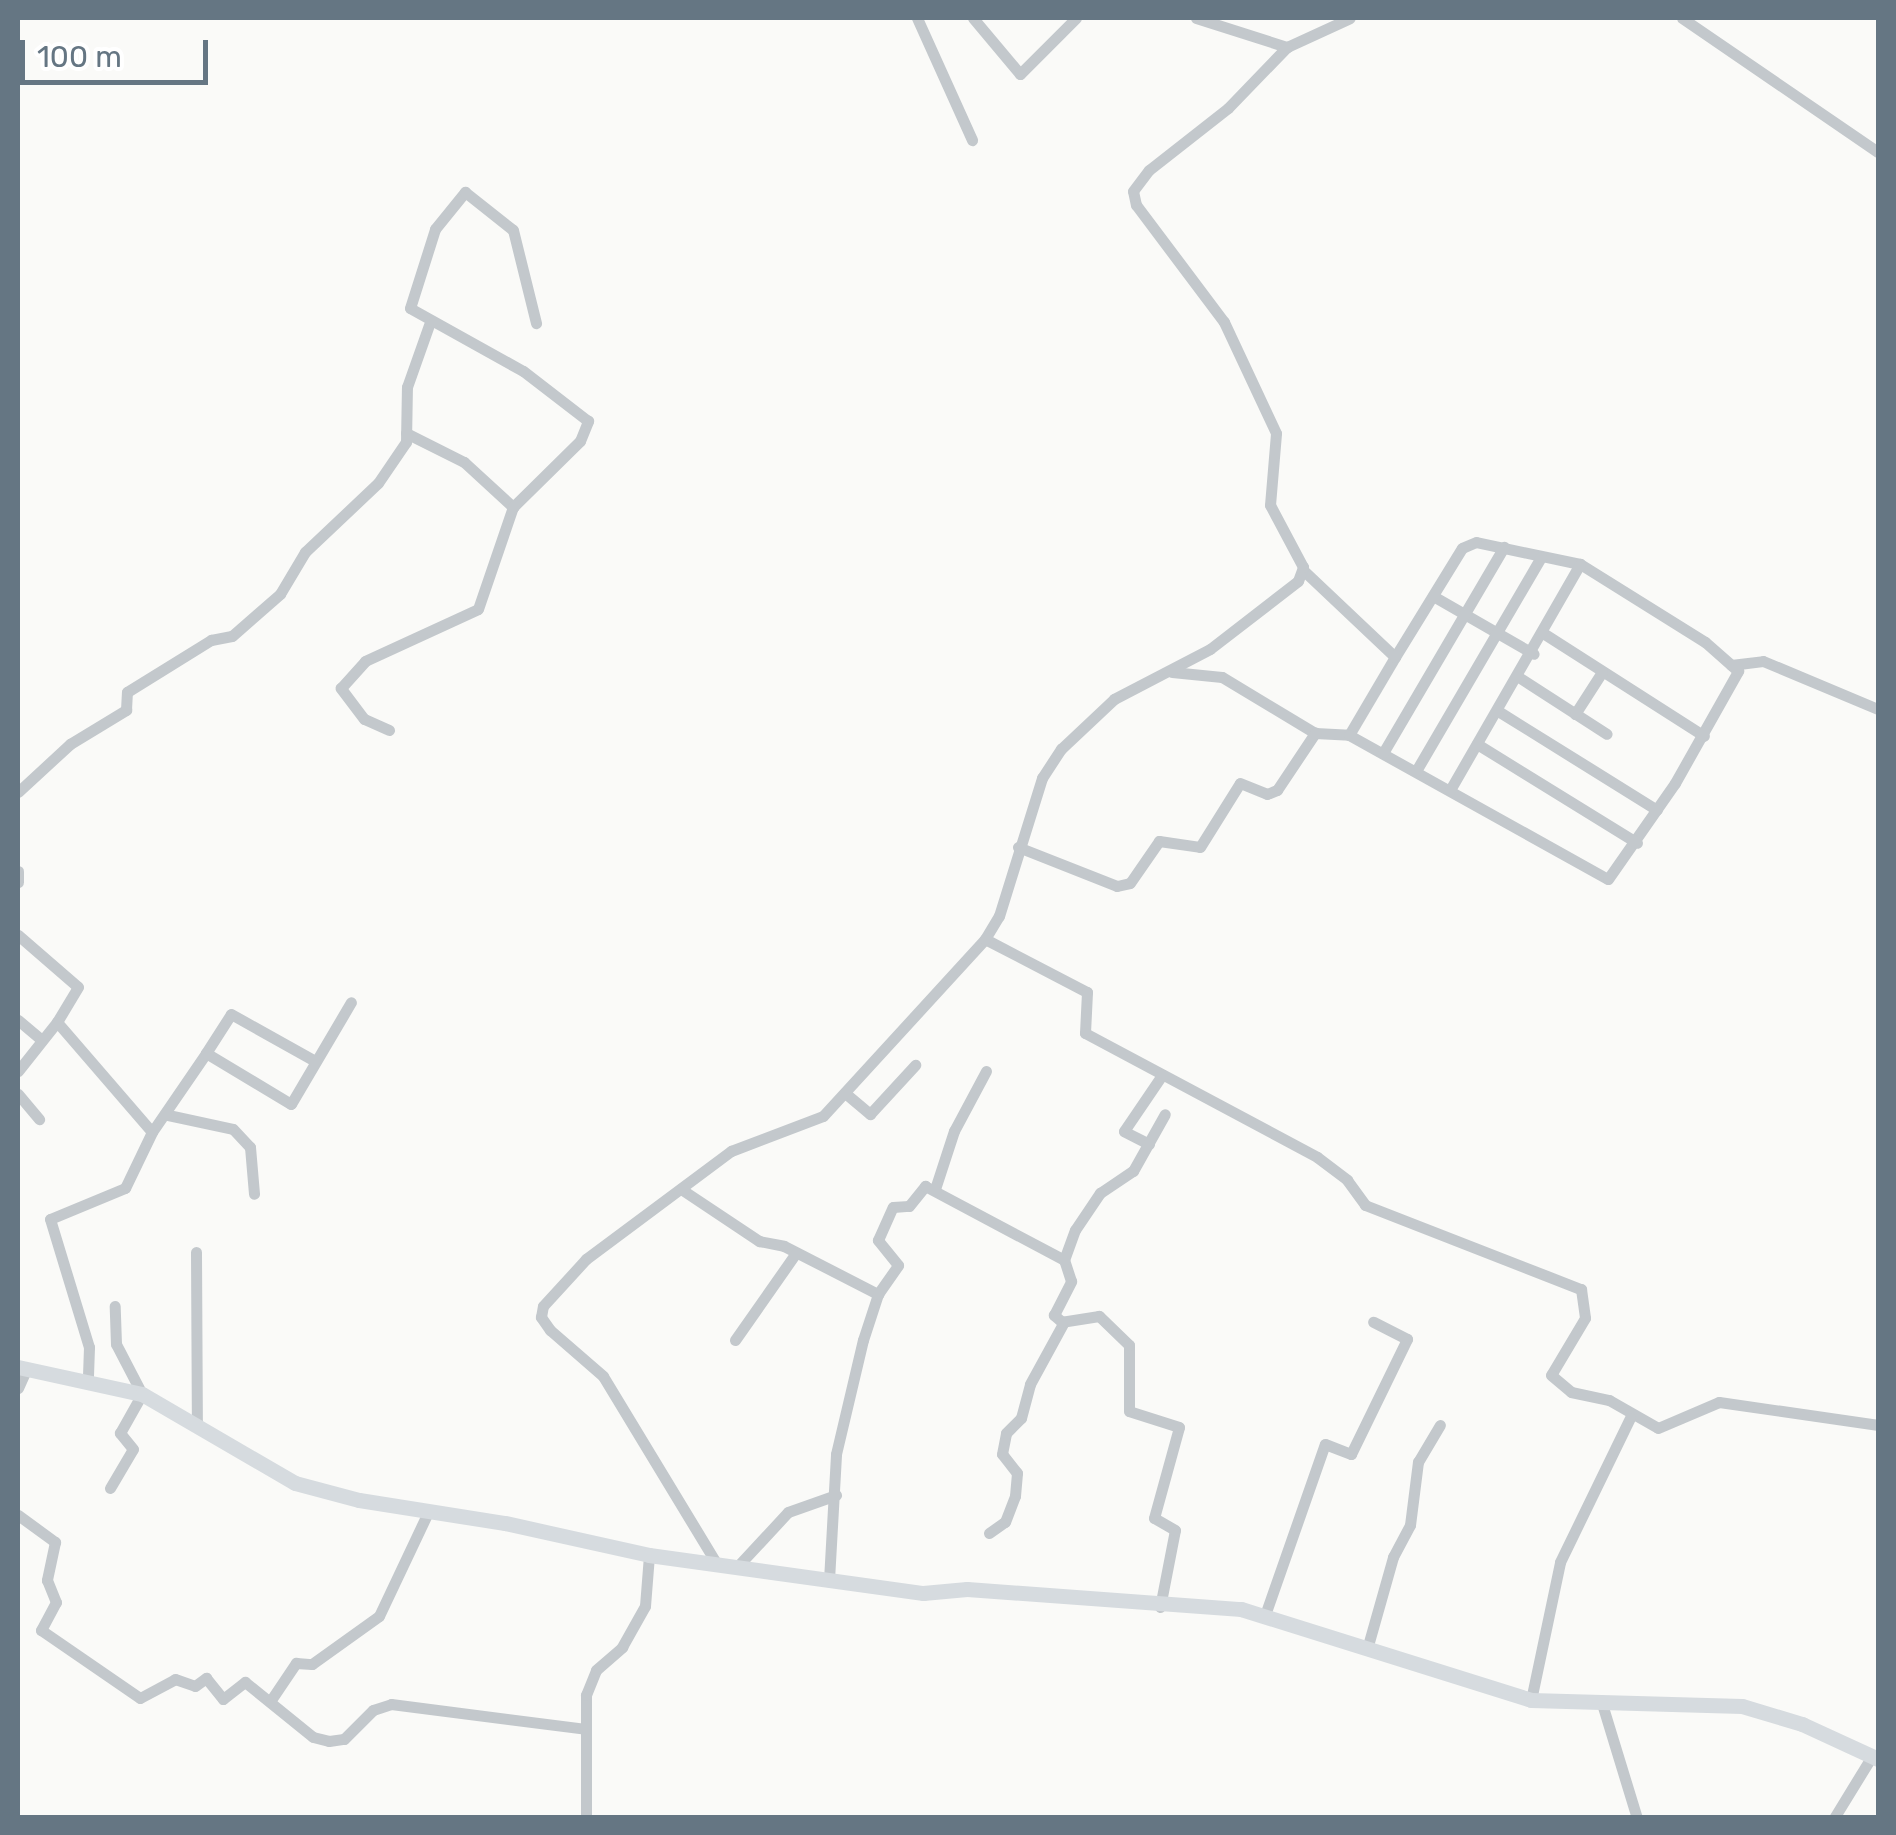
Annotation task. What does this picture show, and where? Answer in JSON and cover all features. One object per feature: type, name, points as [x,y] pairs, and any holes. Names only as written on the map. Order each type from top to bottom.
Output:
[{"type":"street","points":[[917,18],[972,140]]},
{"type":"street","points":[[973,18],[988,43],[1020,74],[1076,18]]},
{"type":"street","points":[[1196,18],[1287,46]]},
{"type":"street","points":[[1350,18],[1287,46],[1228,108],[1148,170],[1133,191],[1136,206],[1224,322],[1276,433],[1270,504],[1303,570],[1395,657]]},
{"type":"street","points":[[1682,18],[1878,152]]},
{"type":"street","points":[[429,325],[410,304],[435,229],[468,192],[513,230],[536,323]]},
{"type":"street","points":[[18,792],[70,744],[126,710],[128,692],[211,640],[232,636],[280,594],[304,552],[382,478],[406,433],[407,387],[429,325],[437,322],[518,368],[588,418],[578,444],[513,507],[478,609],[365,661],[341,688],[364,719],[389,730]]},
{"type":"street","points":[[406,433],[462,462],[513,507]]},
{"type":"street","points":[[1168,672],[1241,684],[1315,733],[1349,735],[1602,878],[1616,876],[1736,679],[1731,665],[1580,564],[1466,543],[1349,735]]},
{"type":"street","points":[[1383,753],[1504,547]]},
{"type":"street","points":[[1416,771],[1541,557]]},
{"type":"street","points":[[1450,790],[1534,654],[1580,564]]},
{"type":"street","points":[[718,1566],[604,1376],[541,1317],[547,1297],[586,1259],[731,1151],[823,1116],[985,938],[998,916],[1042,778],[1061,749],[1114,699],[1222,641],[1298,581],[1303,570]]},
{"type":"street","points":[[1433,596],[1465,608],[1497,636],[1534,654]]},
{"type":"street","points":[[1542,632],[1704,736]]},
{"type":"street","points":[[1731,665],[1763,662],[1878,709]]},
{"type":"street","points":[[1574,714],[1602,672]]},
{"type":"street","points":[[1520,678],[1607,734]]},
{"type":"street","points":[[1498,711],[1657,810]]},
{"type":"street","points":[[1018,847],[1117,886],[1130,882],[1159,841],[1200,847],[1240,783],[1267,794],[1277,790],[1315,733]]},
{"type":"street","points":[[1477,744],[1638,842]]},
{"type":"street","points":[[18,870],[18,882]]},
{"type":"street","points":[[18,935],[78,986],[56,1022],[18,1070]]},
{"type":"street","points":[[985,938],[1087,992],[1085,1034],[1318,1157],[1347,1180],[1365,1205],[1581,1289],[1585,1318],[1551,1375],[1571,1392],[1609,1400],[1630,1418],[1658,1428],[1719,1402],[1878,1425]]},
{"type":"street","points":[[206,1053],[287,1104],[351,1002]]},
{"type":"street","points":[[88,1382],[90,1347],[50,1219],[126,1188],[152,1132],[168,1115],[231,1014],[315,1060]]},
{"type":"street","points":[[18,1020],[42,1040]]},
{"type":"street","points":[[56,1022],[152,1132]]},
{"type":"street","points":[[845,1093],[870,1114],[915,1065]]},
{"type":"street","points":[[935,1189],[954,1130],[986,1072]]},
{"type":"street","points":[[1149,1144],[1124,1131],[1162,1075]]},
{"type":"street","points":[[18,1094],[39,1120]]},
{"type":"street","points":[[1064,1260],[1097,1197],[1134,1171],[1164,1114]]},
{"type":"street","points":[[168,1115],[234,1129],[250,1147],[254,1194]]},
{"type":"street","points":[[829,1580],[836,1454],[878,1294],[898,1265],[878,1240],[892,1210],[909,1206],[920,1186],[935,1189],[1064,1260],[1071,1281],[1054,1315],[1064,1322],[1100,1316],[1128,1345],[1130,1412],[1178,1427],[1154,1518],[1175,1530],[1160,1607]]},
{"type":"street","points":[[681,1189],[760,1241],[796,1252],[878,1294]]},
{"type":"street","points":[[196,1252],[197,1423]]},
{"type":"street","points":[[735,1340],[796,1252]]},
{"type":"street","points":[[116,1306],[116,1344],[142,1394]]},
{"type":"street","points":[[988,1532],[1004,1522],[1015,1496],[1017,1472],[1002,1454],[1006,1433],[1020,1418],[1030,1384],[1064,1322]]},
{"type":"street","points":[[1266,1616],[1325,1444],[1350,1454],[1407,1339],[1373,1322]]},
{"type":"street","points":[[18,1388],[22,1367],[142,1394],[295,1483],[648,1555],[923,1594],[967,1589],[1160,1607],[1205,1605],[1266,1616],[1531,1700],[1603,1707],[1742,1706],[1802,1724],[1875,1757],[1834,1818]]},
{"type":"street","points":[[110,1488],[134,1449],[120,1433],[142,1394]]},
{"type":"street","points":[[1531,1700],[1560,1562],[1630,1418]]},
{"type":"street","points":[[1367,1650],[1392,1557],[1410,1525],[1418,1462],[1440,1425]]},
{"type":"street","points":[[736,1568],[788,1512],[836,1495]]},
{"type":"street","points":[[271,1700],[296,1663],[312,1664],[370,1628],[404,1574],[429,1510]]},
{"type":"street","points":[[18,1515],[55,1542],[47,1584],[56,1602],[40,1624],[48,1638],[140,1698],[175,1679],[195,1686],[206,1678],[221,1699],[244,1682],[313,1737],[329,1741],[344,1739],[373,1710],[391,1704],[585,1728]]},
{"type":"street","points":[[586,1818],[585,1728],[590,1680],[630,1636],[645,1606],[648,1555]]},
{"type":"street","points":[[1603,1707],[1637,1818]]}]
